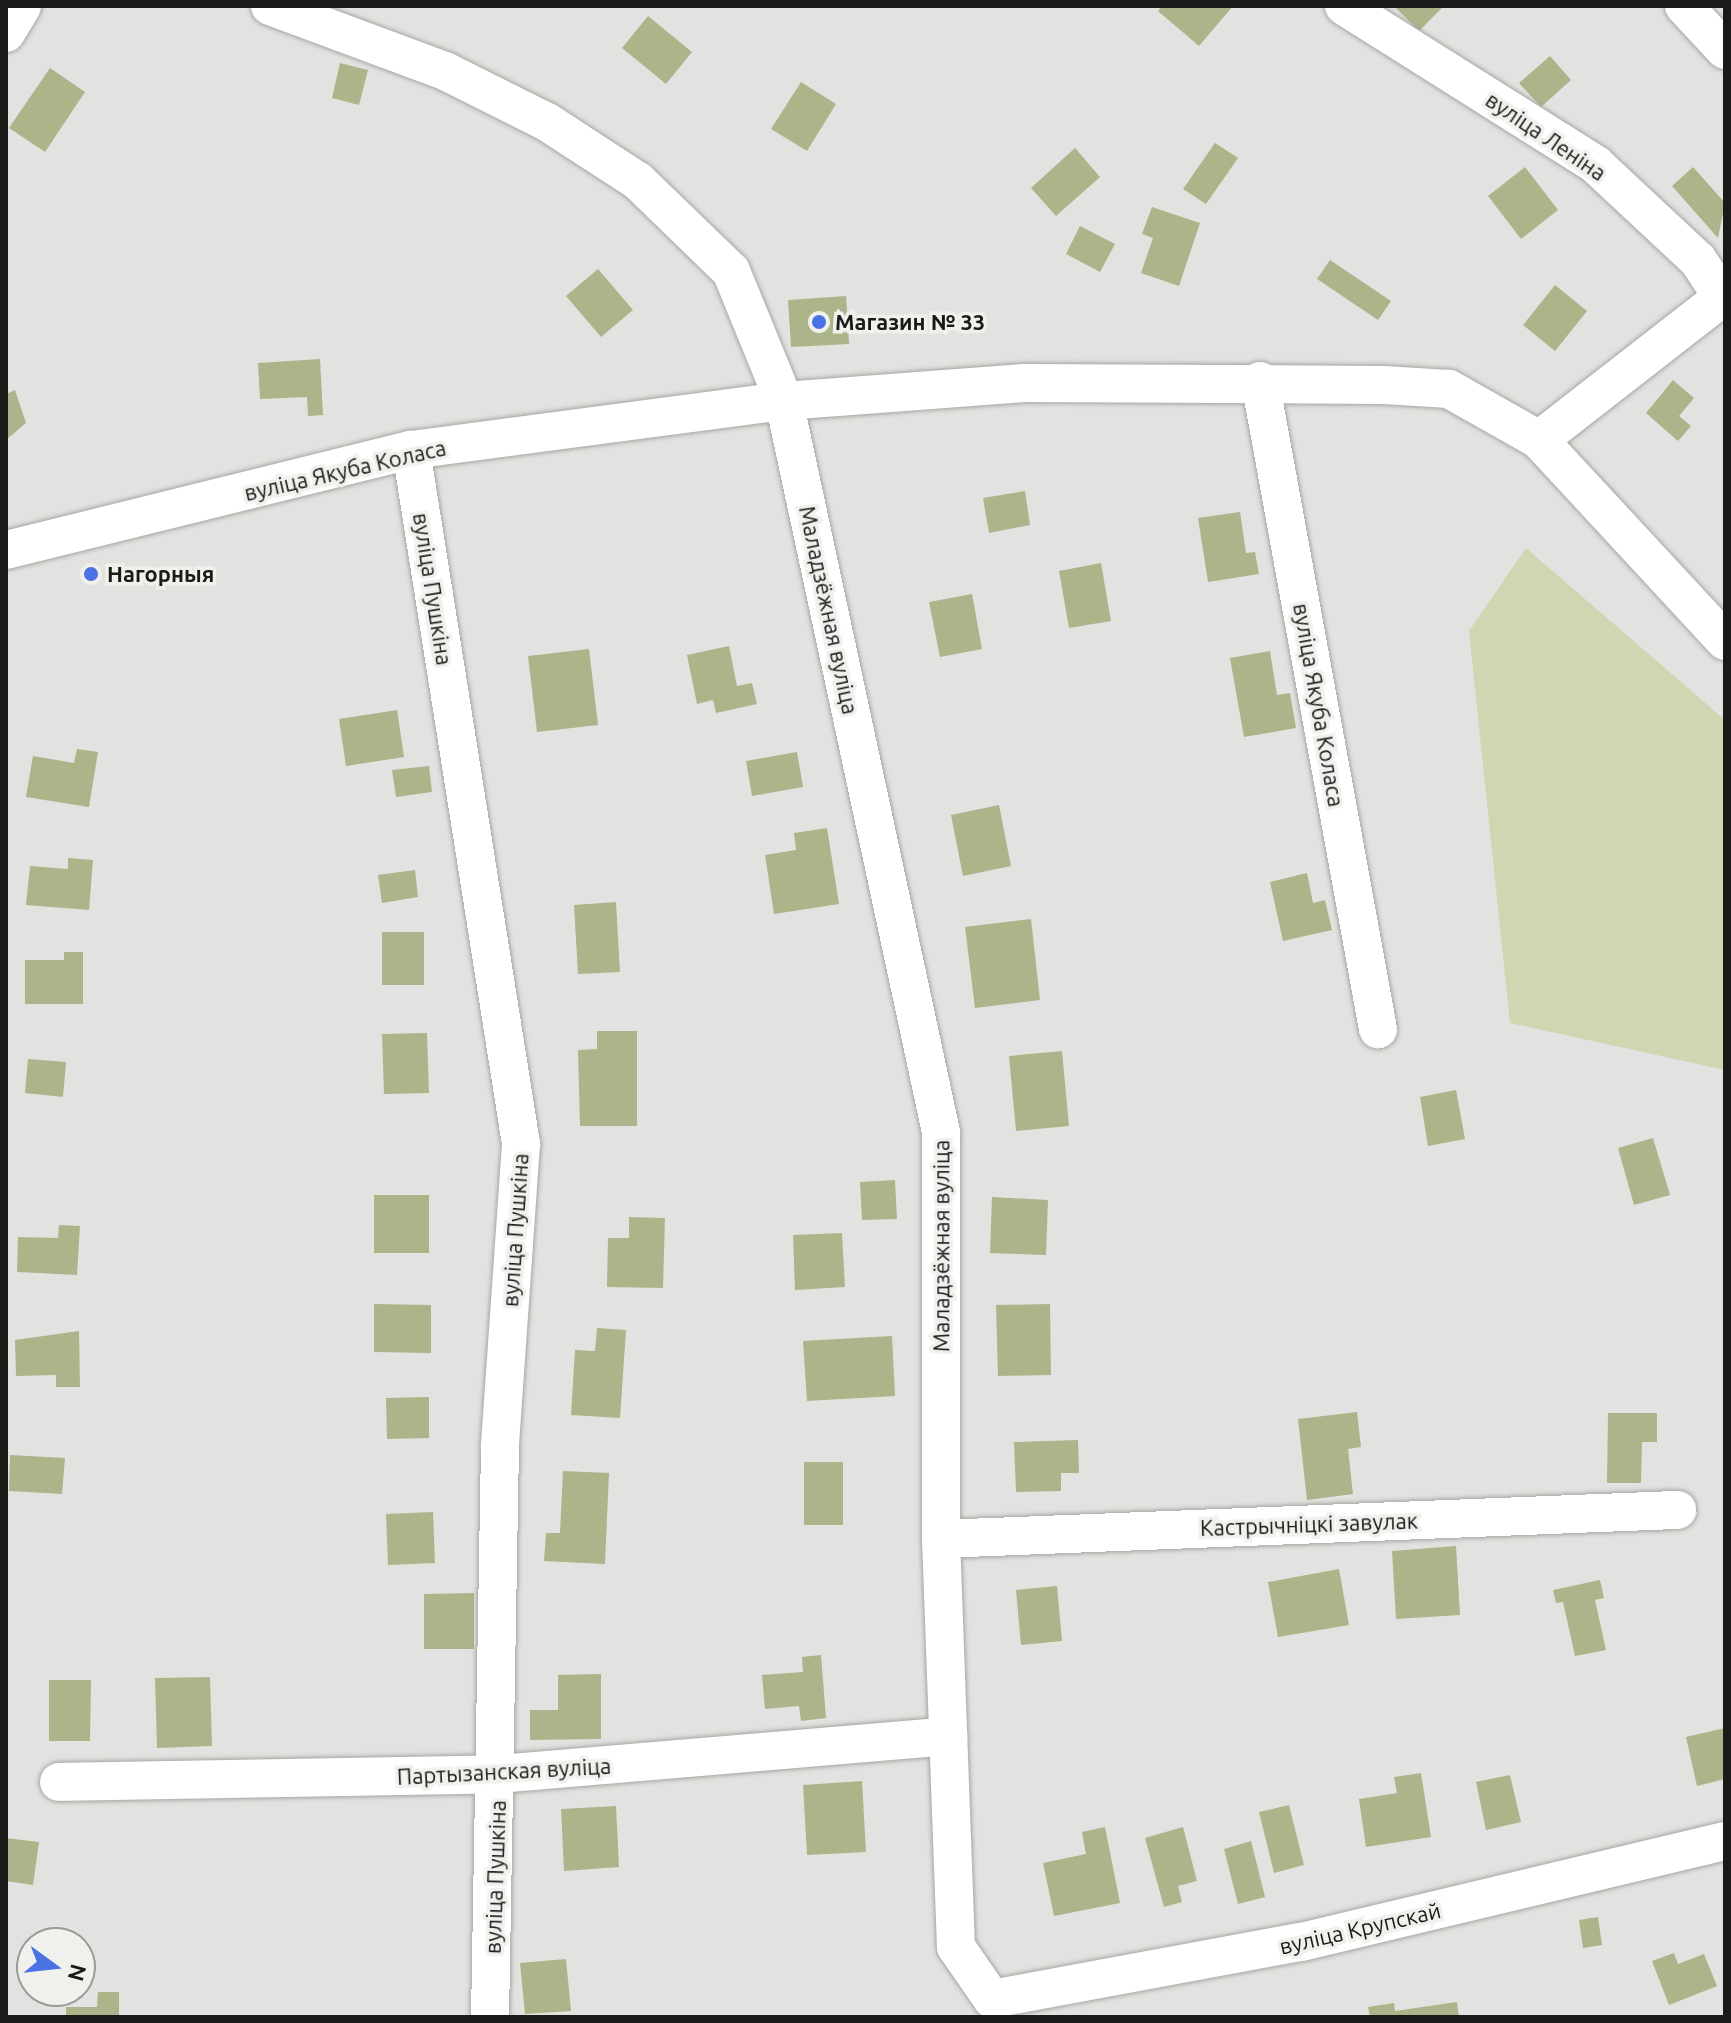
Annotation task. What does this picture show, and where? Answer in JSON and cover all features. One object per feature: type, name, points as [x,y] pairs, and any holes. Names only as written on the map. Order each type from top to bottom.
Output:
[{"type":"street","points":[[6,33],[22,6]]},
{"type":"street","points":[[270,6],[445,71],[547,122],[638,181],[731,271],[784,401]]},
{"type":"street","name":"вуліца Леніна","points":[[1344,6],[1596,165],[1698,260],[1724,296],[1539,440]]},
{"type":"street","points":[[1684,6],[1725,50]]},
{"type":"street","name":"вуліца Якуба Коласа","points":[[1260,381],[1378,1029]]},
{"type":"street","name":"вуліца Якуба Коласа","points":[[6,550],[411,450],[784,401],[1024,383],[1260,381],[1449,389],[1539,440],[1725,641]]},
{"type":"street","name":"Маладзёжная вуліца","points":[[784,401],[941,1132],[941,1539],[956,1947],[992,1999]]},
{"type":"street","name":"вуліца Пушкіна","points":[[411,450],[521,1144],[500,1446],[498,1774],[490,2017]]},
{"type":"street","name":"Кастрычніцкі завулак","points":[[941,1539],[1677,1510]]},
{"type":"street","name":"Партызанская вуліца","points":[[59,1782],[498,1774],[948,1736]]},
{"type":"street","name":"вуліца Крупскай","points":[[992,1999],[1301,1942],[1725,1841]]},
{"type":"green space","points":[[1526,548],[1725,720],[1725,1070],[1510,1023],[1469,631]]},
{"type":"building","points":[[1162,6],[1233,6],[1199,46],[1158,11]]},
{"type":"building","points":[[1394,6],[1444,6],[1419,31]]},
{"type":"building","points":[[648,16],[692,52],[666,84],[622,48]]},
{"type":"building","points":[[1550,56],[1571,80],[1541,107],[1519,83]]},
{"type":"building","points":[[340,63],[368,70],[359,105],[332,98]]},
{"type":"building","points":[[50,68],[85,92],[45,152],[9,128]]},
{"type":"building","points":[[801,82],[836,104],[807,151],[771,129]]},
{"type":"building","points":[[1215,143],[1238,158],[1206,204],[1183,189]]},
{"type":"building","points":[[1075,148],[1100,177],[1056,216],[1031,188]]},
{"type":"building","points":[[1525,167],[1558,210],[1521,239],[1488,196]]},
{"type":"building","points":[[1693,167],[1725,203],[1718,238],[1672,186]]},
{"type":"building","points":[[1152,207],[1200,223],[1179,286],[1141,273],[1153,238],[1142,234]]},
{"type":"building","points":[[1080,226],[1115,244],[1100,272],[1066,254]]},
{"type":"building","points":[[1330,260],[1391,301],[1378,320],[1317,279]]},
{"type":"building","points":[[598,269],[633,310],[601,337],[566,296]]},
{"type":"building","points":[[1555,285],[1587,311],[1555,351],[1523,325]]},
{"type":"building","name":"Магазин № 33","points":[[846,296],[849,344],[791,347],[788,300]]},
{"type":"building","points":[[320,359],[323,415],[308,416],[307,397],[260,399],[258,363]]},
{"type":"building","points":[[1673,380],[1694,398],[1679,416],[1691,426],[1678,441],[1646,413]]},
{"type":"building","points":[[15,390],[26,423],[6,440],[6,394]]},
{"type":"building","points":[[1025,491],[1030,525],[989,533],[983,498]]},
{"type":"building","points":[[1240,512],[1246,553],[1255,552],[1259,574],[1208,582],[1198,518]]},
{"type":"building","points":[[1101,563],[1111,621],[1069,628],[1059,571]]},
{"type":"building","points":[[972,594],[982,649],[940,657],[929,602]]},
{"type":"building","points":[[729,646],[737,686],[752,683],[757,704],[716,713],[713,700],[697,704],[687,655]]},
{"type":"building","points":[[589,649],[598,725],[537,732],[528,656]]},
{"type":"building","points":[[1270,651],[1277,695],[1290,693],[1296,728],[1244,737],[1230,658]]},
{"type":"building","points":[[397,710],[404,757],[346,766],[339,719]]},
{"type":"building","points":[[77,749],[98,752],[89,807],[26,797],[33,756],[74,763]]},
{"type":"building","points":[[797,752],[803,787],[752,796],[746,761]]},
{"type":"building","points":[[429,766],[432,792],[396,797],[392,770]]},
{"type":"building","points":[[999,805],[1011,866],[963,876],[951,815]]},
{"type":"building","points":[[827,828],[839,904],[774,914],[765,855],[796,850],[794,833]]},
{"type":"building","points":[[68,858],[93,860],[89,910],[26,905],[30,866],[68,869]]},
{"type":"building","points":[[415,870],[418,897],[382,903],[378,875]]},
{"type":"building","points":[[1307,873],[1313,903],[1325,900],[1332,930],[1283,941],[1270,882]]},
{"type":"building","points":[[616,902],[620,972],[578,974],[574,905]]},
{"type":"building","points":[[1031,919],[1040,1000],[975,1008],[965,927]]},
{"type":"building","points":[[382,932],[424,932],[424,985],[382,985]]},
{"type":"building","points":[[64,952],[83,952],[83,1004],[25,1004],[25,960],[64,960]]},
{"type":"building","points":[[597,1031],[637,1031],[637,1126],[580,1126],[578,1050],[597,1049]]},
{"type":"building","points":[[427,1033],[429,1093],[384,1094],[382,1034]]},
{"type":"building","points":[[1062,1051],[1069,1126],[1016,1131],[1009,1056]]},
{"type":"building","points":[[28,1059],[66,1062],[63,1097],[25,1093]]},
{"type":"building","points":[[1456,1090],[1465,1139],[1428,1146],[1420,1097]]},
{"type":"building","points":[[1653,1138],[1670,1195],[1634,1205],[1618,1148]]},
{"type":"building","points":[[895,1180],[897,1219],[862,1220],[860,1182]]},
{"type":"building","points":[[374,1195],[429,1195],[429,1253],[374,1253]]},
{"type":"building","points":[[992,1197],[1048,1200],[1046,1255],[990,1253]]},
{"type":"building","points":[[629,1217],[665,1218],[663,1288],[607,1287],[608,1238],[629,1238]]},
{"type":"building","points":[[59,1225],[80,1226],[77,1275],[17,1272],[18,1237],[58,1238]]},
{"type":"building","points":[[842,1233],[845,1287],[795,1290],[793,1235]]},
{"type":"building","points":[[374,1304],[431,1305],[431,1353],[374,1352]]},
{"type":"building","points":[[1050,1304],[1051,1375],[998,1376],[996,1305]]},
{"type":"building","points":[[597,1328],[626,1330],[620,1418],[571,1415],[575,1350],[595,1351]]},
{"type":"building","points":[[79,1331],[80,1387],[56,1387],[56,1375],[16,1376],[15,1340]]},
{"type":"building","points":[[892,1336],[895,1396],[807,1401],[803,1341]]},
{"type":"building","points":[[429,1397],[429,1438],[387,1439],[386,1398]]},
{"type":"building","points":[[1357,1412],[1361,1447],[1348,1449],[1353,1494],[1307,1500],[1298,1419]]},
{"type":"building","points":[[1608,1413],[1657,1413],[1657,1442],[1642,1442],[1641,1483],[1607,1483]]},
{"type":"building","points":[[1078,1440],[1079,1473],[1061,1473],[1061,1491],[1016,1492],[1014,1442]]},
{"type":"building","points":[[10,1455],[65,1458],[62,1494],[9,1491]]},
{"type":"building","points":[[804,1462],[843,1462],[843,1525],[804,1525]]},
{"type":"building","points":[[563,1471],[609,1473],[605,1564],[544,1561],[546,1533],[560,1533]]},
{"type":"building","points":[[433,1512],[435,1563],[388,1565],[386,1514]]},
{"type":"building","points":[[1456,1546],[1460,1615],[1396,1619],[1392,1551]]},
{"type":"building","points":[[1339,1569],[1349,1625],[1278,1637],[1268,1582]]},
{"type":"building","points":[[1600,1580],[1604,1598],[1595,1600],[1606,1650],[1575,1656],[1563,1602],[1556,1603],[1553,1590]]},
{"type":"building","points":[[1057,1586],[1062,1641],[1021,1645],[1016,1590]]},
{"type":"building","points":[[474,1593],[474,1649],[424,1649],[424,1594]]},
{"type":"building","points":[[821,1655],[826,1718],[801,1721],[799,1706],[765,1709],[762,1675],[803,1672],[802,1657]]},
{"type":"building","points":[[601,1674],[601,1739],[530,1740],[530,1710],[558,1710],[558,1675]]},
{"type":"building","points":[[210,1677],[212,1746],[157,1748],[155,1678]]},
{"type":"building","points":[[49,1680],[91,1680],[90,1741],[49,1741]]},
{"type":"building","points":[[1725,1728],[1725,1779],[1697,1786],[1686,1737]]},
{"type":"building","points":[[1421,1773],[1431,1837],[1366,1847],[1359,1799],[1397,1793],[1394,1777]]},
{"type":"building","points":[[1510,1775],[1521,1822],[1486,1830],[1476,1782]]},
{"type":"building","points":[[862,1781],[866,1852],[807,1855],[803,1785]]},
{"type":"building","points":[[1289,1805],[1304,1865],[1274,1873],[1259,1812]]},
{"type":"building","points":[[616,1806],[619,1867],[564,1871],[561,1809]]},
{"type":"building","points":[[1105,1827],[1120,1903],[1054,1916],[1043,1863],[1086,1854],[1082,1832]]},
{"type":"building","points":[[1183,1827],[1197,1881],[1178,1886],[1182,1902],[1164,1907],[1145,1838]]},
{"type":"building","points":[[6,1838],[39,1842],[33,1885],[6,1881]]},
{"type":"building","points":[[1251,1841],[1265,1897],[1238,1904],[1224,1849]]},
{"type":"building","points":[[1598,1917],[1602,1945],[1583,1948],[1579,1920]]},
{"type":"building","points":[[1674,1953],[1678,1964],[1704,1954],[1717,1986],[1669,2005],[1652,1961]]},
{"type":"building","points":[[566,1959],[571,2011],[525,2014],[520,1963]]},
{"type":"building","points":[[98,1992],[119,1992],[119,2017],[66,2017],[66,2007],[97,2007]]},
{"type":"building","points":[[1457,2002],[1459,2017],[1370,2017],[1368,2007],[1394,2003],[1395,2011]]},
{"type":"place","name":"Магазин № 33","points":[[819,322]]},
{"type":"place","name":"Нагорныя","points":[[91,574]]}]
